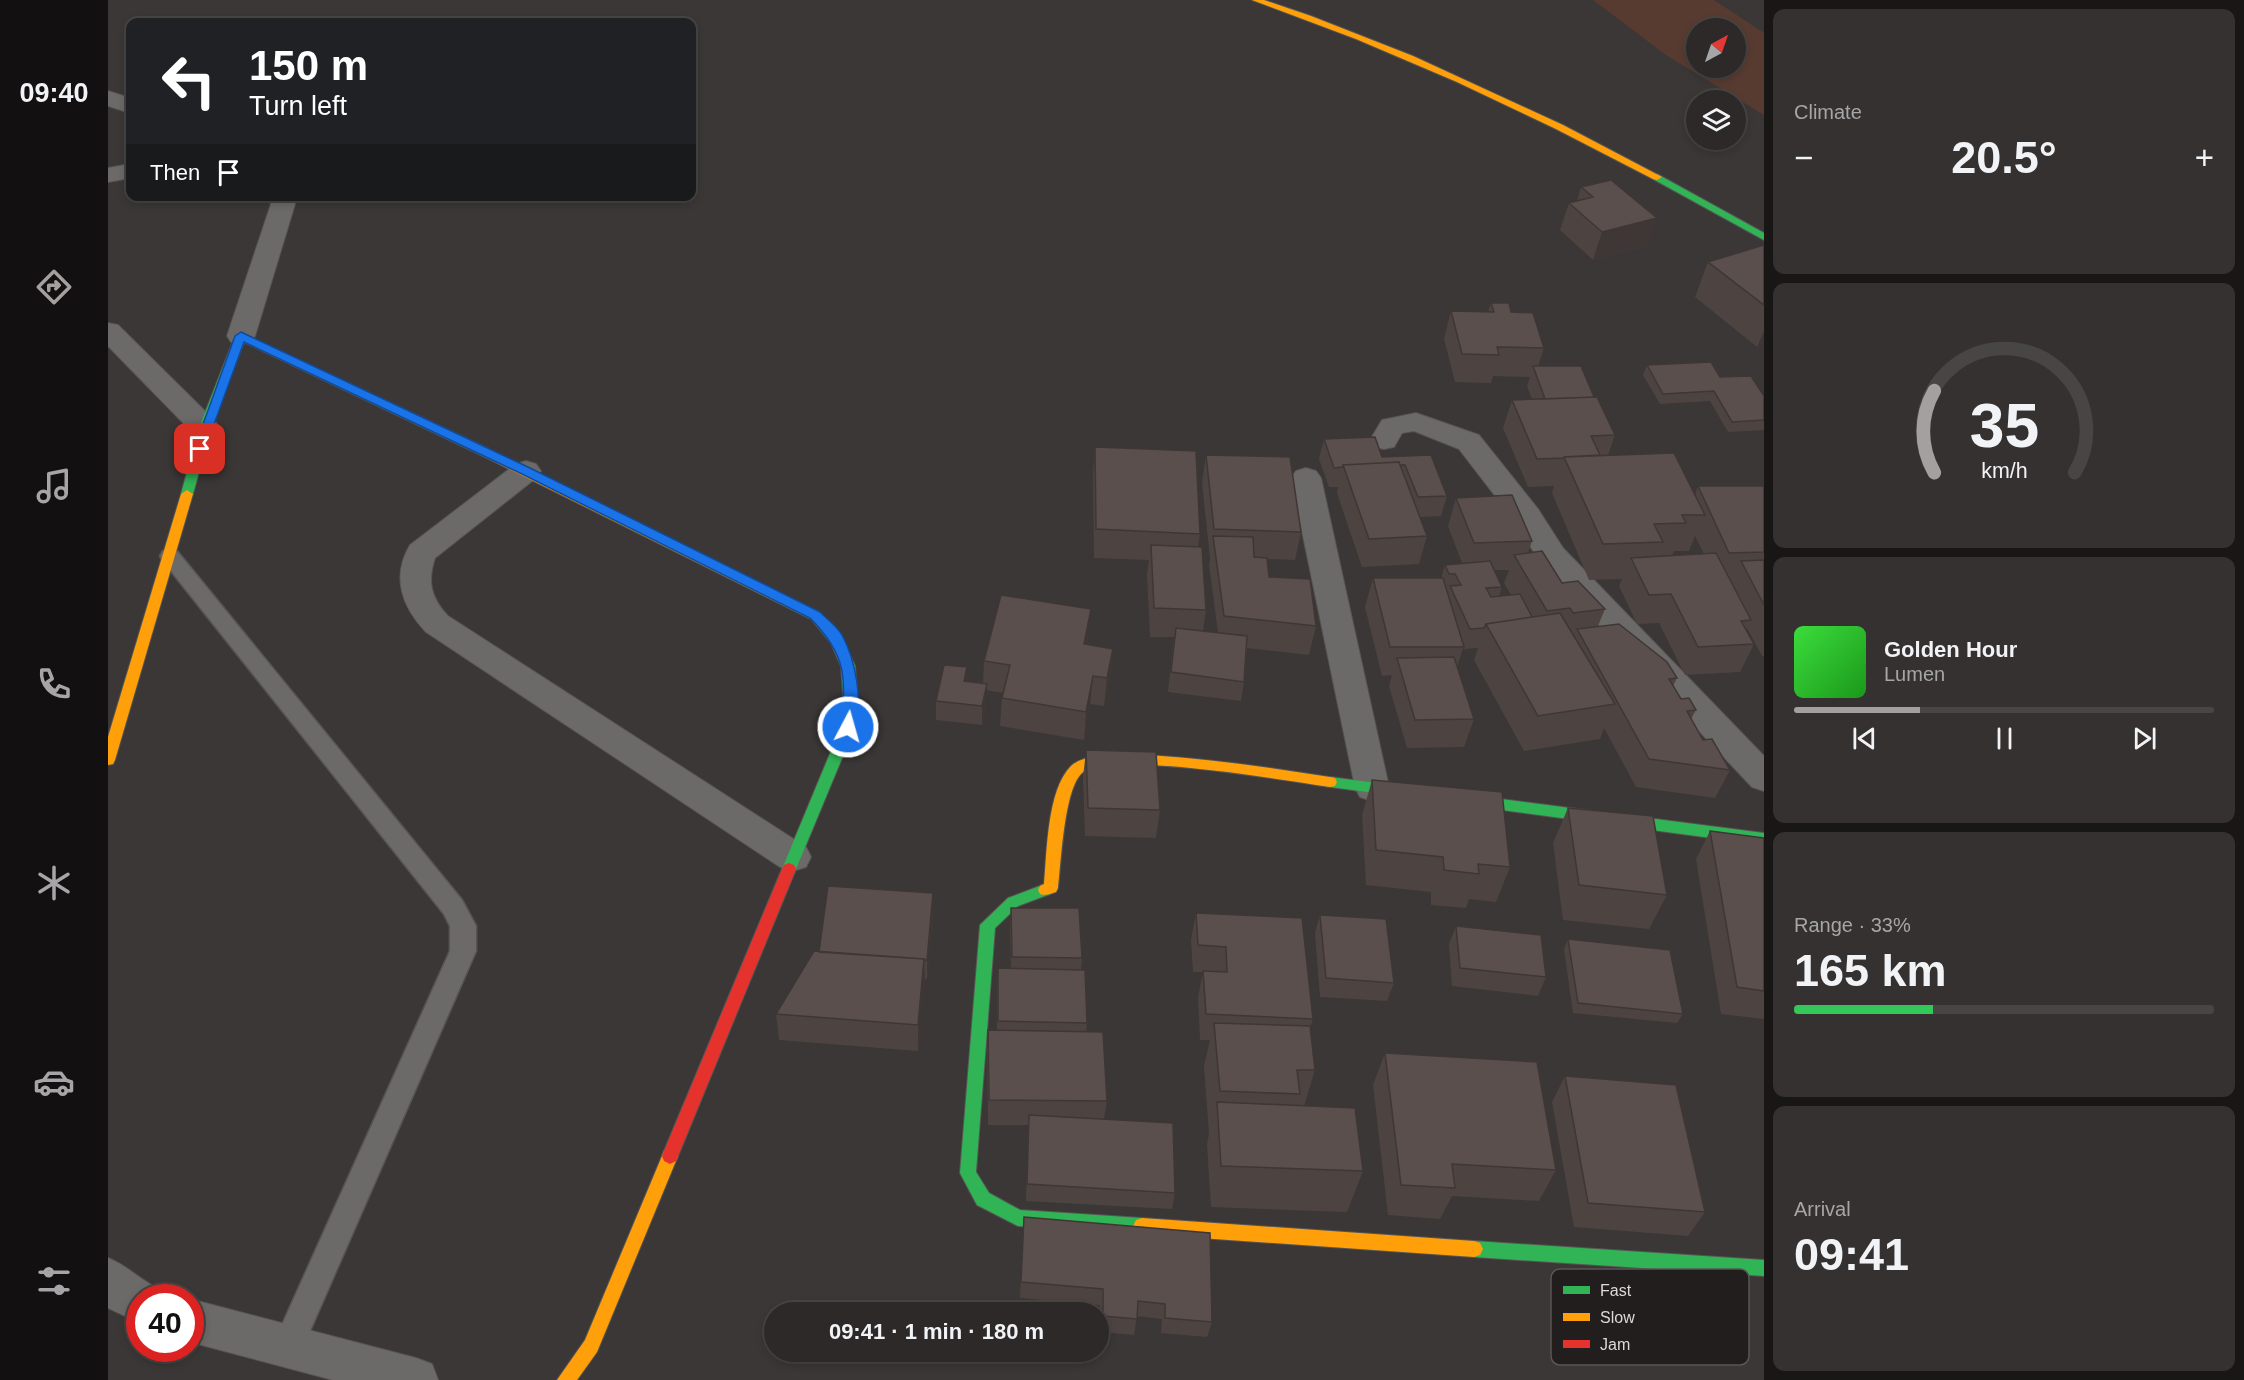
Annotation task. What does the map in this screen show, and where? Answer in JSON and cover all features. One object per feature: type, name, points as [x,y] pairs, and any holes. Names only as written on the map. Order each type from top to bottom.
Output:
[{"type":"street","points":[[1256,0],[1363,37],[1515,106],[1652,173],[1764,237]]},
{"type":"street","points":[[108,98],[126,105]]},
{"type":"street","points":[[108,175],[126,172]]},
{"type":"street","points":[[108,760],[171,556],[205,428],[241,336],[283,204],[282,201]]},
{"type":"street","points":[[108,332],[205,428]]},
{"type":"street","points":[[241,336],[526,471],[815,615],[836,636],[848,663],[851,694],[848,727],[591,1346],[566,1380]]},
{"type":"street","points":[[1383,440],[1392,426],[1416,422],[1469,442],[1521,507],[1552,556],[1764,778]]},
{"type":"street","points":[[526,471],[421,553],[414,571],[420,608],[436,624],[794,856]]},
{"type":"street","points":[[1306,478],[1372,787]]},
{"type":"street","points":[[1764,839],[1182,762],[1099,759],[1078,767],[1065,787],[1051,888],[1013,902],[988,925],[968,1173],[983,1199],[1018,1218],[1764,1268]]},
{"type":"street","points":[[108,1279],[126,1295]]},
{"type":"street","points":[[204,1324],[416,1380]]},
{"type":"lane","points":[[171,556],[453,907],[463,926],[463,951],[288,1345]]},
{"type":"shaded area","points":[[1593,0],[1714,0],[1741,18],[1686,18],[1686,67]]},
{"type":"shaded area","points":[[1746,21],[1764,33],[1764,115],[1746,104],[1746,90],[1723,90],[1704,78],[1746,78]]},
{"type":"building","points":[[1611,180],[1657,218],[1602,232],[1569,203],[1593,197],[1581,187]]},
{"type":"building","points":[[1764,245],[1764,305],[1708,262]]},
{"type":"building","points":[[1491,303],[1509,303],[1511,312],[1533,313],[1544,348],[1497,347],[1499,355],[1462,354],[1451,311],[1494,312]]},
{"type":"building","points":[[1711,362],[1720,377],[1751,376],[1764,396],[1764,420],[1732,422],[1714,391],[1663,394],[1647,365]]},
{"type":"building","points":[[1533,366],[1581,366],[1594,397],[1545,399]]},
{"type":"building","points":[[1597,397],[1615,435],[1591,436],[1600,455],[1537,459],[1512,400]]},
{"type":"building","points":[[1375,437],[1382,457],[1431,455],[1447,496],[1418,497],[1405,465],[1400,465],[1399,462],[1343,465],[1343,467],[1334,468],[1324,439]]},
{"type":"building","points":[[1095,447],[1196,451],[1200,534],[1096,529]]},
{"type":"building","points":[[1674,453],[1705,515],[1682,515],[1686,523],[1654,524],[1663,542],[1603,544],[1564,457]]},
{"type":"building","points":[[1206,455],[1290,457],[1301,532],[1214,529]]},
{"type":"building","points":[[1399,462],[1427,536],[1369,539],[1343,465]]},
{"type":"building","points":[[1698,486],[1764,486],[1764,552],[1729,553]]},
{"type":"building","points":[[1512,495],[1532,541],[1474,543],[1456,498]]},
{"type":"building","points":[[1213,536],[1253,537],[1254,557],[1267,558],[1269,577],[1310,579],[1316,626],[1224,616]]},
{"type":"building","points":[[1151,545],[1202,547],[1206,610],[1154,608]]},
{"type":"building","points":[[1542,551],[1562,583],[1578,581],[1605,609],[1573,613],[1570,608],[1547,611],[1514,555]]},
{"type":"building","points":[[1716,553],[1751,620],[1741,621],[1754,644],[1698,647],[1671,594],[1649,595],[1631,558]]},
{"type":"building","points":[[1764,560],[1764,605],[1741,561]]},
{"type":"building","points":[[1490,561],[1502,587],[1486,588],[1491,597],[1520,594],[1532,617],[1486,624],[1484,628],[1470,629],[1450,586],[1461,585],[1455,574],[1449,574],[1445,565]]},
{"type":"building","points":[[1373,578],[1443,578],[1464,647],[1390,647]]},
{"type":"building","points":[[1001,595],[1091,609],[1084,644],[1113,649],[1107,678],[1093,676],[1086,712],[1002,698],[1010,665],[984,661]]},
{"type":"building","points":[[1560,613],[1615,704],[1538,716],[1486,624]]},
{"type":"building","points":[[1619,624],[1667,662],[1677,678],[1669,679],[1681,699],[1689,698],[1696,710],[1687,711],[1703,740],[1712,739],[1730,770],[1649,759],[1577,629]]},
{"type":"building","points":[[1176,628],[1247,636],[1244,682],[1171,672]]},
{"type":"building","points":[[1454,657],[1474,719],[1415,720],[1397,658]]},
{"type":"building","points":[[944,665],[967,667],[964,681],[987,684],[982,706],[936,701]]},
{"type":"building","points":[[1086,750],[1156,752],[1160,810],[1088,808]]},
{"type":"building","points":[[1372,780],[1502,792],[1510,867],[1478,864],[1479,874],[1444,870],[1443,857],[1376,850]]},
{"type":"building","points":[[1568,808],[1653,816],[1667,895],[1579,885]]},
{"type":"building","points":[[1710,831],[1764,838],[1764,991],[1737,987]]},
{"type":"building","points":[[828,886],[933,893],[927,960],[819,952]]},
{"type":"building","points":[[1011,908],[1079,908],[1082,958],[1012,957]]},
{"type":"building","points":[[1196,913],[1302,918],[1313,1019],[1206,1014],[1203,971],[1227,972],[1226,947],[1198,945]]},
{"type":"building","points":[[1320,915],[1386,919],[1394,983],[1326,978]]},
{"type":"building","points":[[1456,926],[1541,935],[1546,977],[1460,968]]},
{"type":"building","points":[[1568,939],[1670,950],[1683,1014],[1578,1003]]},
{"type":"building","points":[[814,951],[924,959],[918,1025],[776,1014]]},
{"type":"building","points":[[998,968],[1085,970],[1087,1023],[998,1021]]},
{"type":"building","points":[[1214,1023],[1310,1026],[1315,1070],[1297,1070],[1300,1094],[1220,1091]]},
{"type":"building","points":[[988,1030],[1103,1032],[1107,1101],[989,1100]]},
{"type":"building","points":[[1385,1053],[1537,1062],[1556,1170],[1452,1164],[1455,1188],[1401,1185]]},
{"type":"building","points":[[1565,1076],[1676,1085],[1705,1212],[1588,1203]]},
{"type":"building","points":[[1217,1102],[1355,1108],[1363,1171],[1221,1166]]},
{"type":"building","points":[[1029,1115],[1173,1123],[1175,1193],[1027,1184]]},
{"type":"building","points":[[1024,1217],[1210,1233],[1212,1322],[1165,1318],[1165,1304],[1138,1301],[1137,1319],[1109,1317],[1109,1302],[1103,1302],[1103,1289],[1021,1282]]},
{"type":"traffic: fast","points":[[1657,177],[1764,237]]},
{"type":"traffic: fast","points":[[187,494],[205,428],[241,336],[485,452]]},
{"type":"traffic: fast","points":[[789,869],[848,727],[850,693],[848,666],[837,641],[814,615]]},
{"type":"traffic: fast","points":[[1330,782],[1764,839]]},
{"type":"traffic: fast","points":[[1045,890],[1013,902],[988,925],[968,1173],[983,1199],[1018,1218],[1142,1226]]},
{"type":"traffic: fast","points":[[1474,1249],[1764,1268]]},
{"type":"traffic: slow","points":[[1256,0],[1359,37],[1460,80],[1657,177]]},
{"type":"traffic: slow","points":[[485,452],[814,615]]},
{"type":"traffic: slow","points":[[108,760],[187,494]]},
{"type":"traffic: slow","points":[[1045,890],[1051,888],[1058,825],[1070,779],[1077,769],[1093,762],[1121,760],[1197,764],[1330,782]]},
{"type":"traffic: slow","points":[[566,1380],[591,1346],[670,1156]]},
{"type":"traffic: slow","points":[[1142,1226],[1474,1249]]},
{"type":"traffic: jam","points":[[670,1156],[789,869]]},
{"type":"route","points":[[200,449],[205,428],[241,336],[526,471],[815,615],[836,636],[848,663],[851,694],[848,727]]}]
